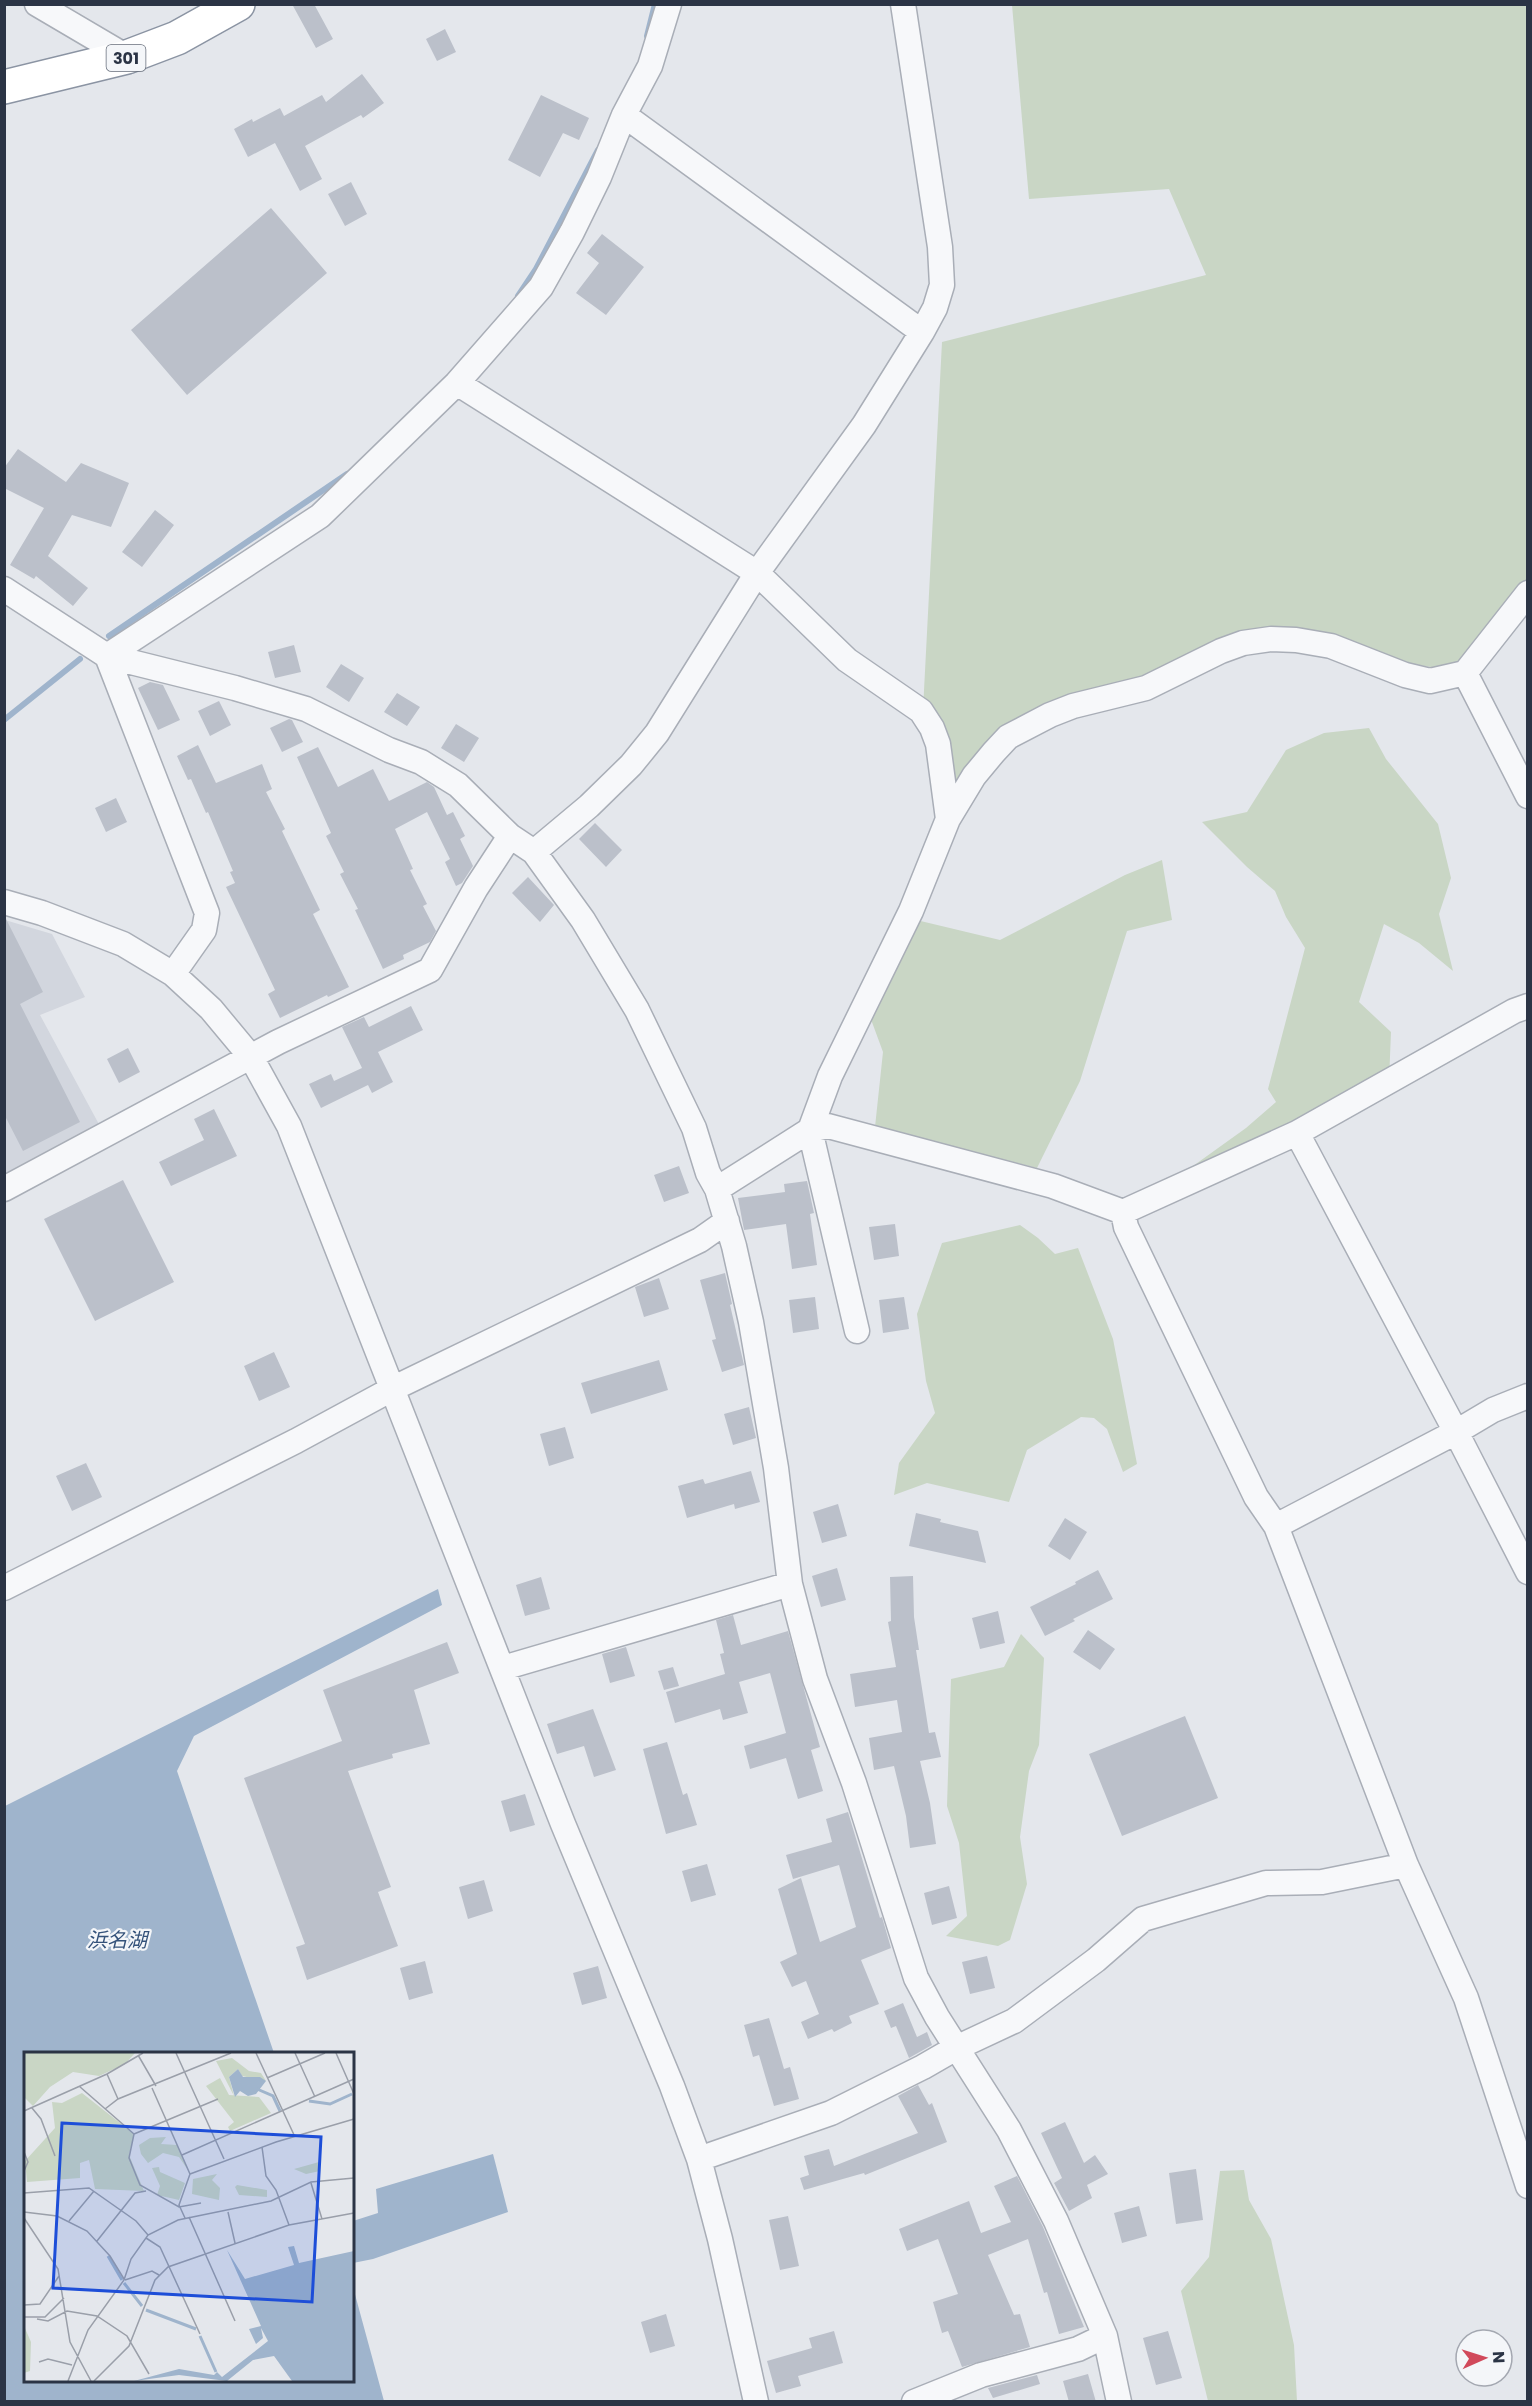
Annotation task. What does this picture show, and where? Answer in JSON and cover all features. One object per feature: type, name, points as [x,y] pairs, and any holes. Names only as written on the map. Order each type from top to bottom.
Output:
[{"type":"highway","name":"301","points":[[4,87],[127,57],[177,38],[238,4]]},
{"type":"street","points":[[37,4],[127,57]]},
{"type":"street","points":[[107,656],[320,516],[457,383],[541,287],[572,232],[599,177],[624,115],[650,66],[669,4]]},
{"type":"street","points":[[534,852],[590,806],[631,765],[657,734],[757,573],[864,425],[935,308],[942,285],[940,247],[903,4]]},
{"type":"street","points":[[624,115],[922,332]]},
{"type":"street","points":[[457,383],[757,573],[847,660],[921,711],[932,728],[938,744],[948,819]]},
{"type":"street","points":[[4,589],[107,656],[235,688],[306,709],[389,750],[421,762],[458,786],[510,836],[534,852],[583,920],[637,1010],[694,1128],[708,1173],[717,1189],[751,1322],[776,1468],[790,1584],[815,1679],[854,1783],[916,1978],[956,2048],[1009,2130],[1056,2221],[1105,2336],[1119,2402]]},
{"type":"street","points":[[857,1330],[810,1130],[830,1076],[911,911],[948,819],[974,776],[1008,737],[1058,712],[1146,688],[1221,651],[1243,643],[1271,639],[1296,640],[1331,646],[1405,675],[1430,681],[1465,673],[1527,593]]},
{"type":"street","points":[[107,656],[207,913],[204,930],[173,974]]},
{"type":"street","points":[[1465,673],[1527,796]]},
{"type":"street","points":[[4,1189],[278,1042],[430,970],[476,888],[510,836]]},
{"type":"street","points":[[4,902],[42,913],[123,944],[173,974],[211,1009],[251,1057],[289,1126],[563,1824],[672,2086],[699,2159],[720,2239],[756,2402]]},
{"type":"street","points":[[717,1189],[810,1130],[828,1125],[1053,1186],[1123,1212],[1297,1133],[1514,1011],[1527,1006]]},
{"type":"street","points":[[1297,1133],[1456,1432],[1527,1572]]},
{"type":"street","points":[[1123,1212],[1126,1227],[1188,1358],[1256,1497],[1276,1526],[1406,1865],[1466,1998],[1525,2171]]},
{"type":"street","points":[[4,1588],[296,1441],[392,1389],[700,1240],[727,1221]]},
{"type":"street","points":[[1276,1526],[1456,1432],[1493,1410],[1527,1396]]},
{"type":"street","points":[[503,1668],[790,1584]]},
{"type":"street","points":[[699,2159],[831,2113],[956,2048],[1014,2021],[1096,1960],[1143,1919],[1266,1883],[1322,1882],[1406,1865]]},
{"type":"street","points":[[914,2402],[981,2375],[1078,2349],[1105,2336]]},
{"type":"shaded area","points":[[5,920],[52,934],[85,997],[40,1015],[101,1128],[5,1176]]},
{"type":"green space","points":[[1012,5],[1527,5],[1527,585],[1465,673],[1271,639],[1021,730],[945,795],[923,710],[942,342],[1206,275],[1169,189],[1029,199]]},
{"type":"green space","points":[[1369,728],[1386,759],[1438,824],[1451,878],[1439,914],[1453,971],[1419,943],[1384,924],[1359,1002],[1391,1032],[1389,1081],[1161,1189],[1246,1128],[1276,1102],[1268,1089],[1305,948],[1286,917],[1275,891],[1202,822],[1247,812],[1286,750],[1324,733]]},
{"type":"green space","points":[[1162,860],[1172,920],[1127,931],[1080,1081],[1037,1168],[875,1127],[883,1052],[869,1014],[908,918],[1000,940],[1125,875]]},
{"type":"green space","points":[[1020,1225],[1055,1254],[1078,1248],[1113,1339],[1137,1464],[1123,1472],[1107,1429],[1094,1418],[1081,1417],[1027,1450],[1009,1502],[927,1483],[894,1495],[899,1463],[935,1413],[926,1381],[917,1314],[942,1243]]},
{"type":"green space","points":[[1021,1634],[1044,1658],[1039,1745],[1029,1771],[1020,1837],[1027,1884],[1010,1940],[998,1946],[946,1936],[967,1916],[959,1843],[947,1806],[951,1679],[1004,1667]]},
{"type":"green space","points":[[1244,2170],[1249,2200],[1271,2239],[1294,2345],[1297,2401],[1208,2401],[1181,2291],[1209,2257],[1220,2171]]},
{"type":"water","name":"浜名湖","points":[[438,1589],[442,1605],[194,1736],[177,1771],[274,2052],[24,2052],[24,2382],[354,2382],[354,2291],[384,2401],[5,2401],[5,1806]]},
{"type":"water","points":[[493,2154],[508,2212],[373,2259],[354,2263],[354,2221],[378,2213],[376,2189]]},
{"type":"building","points":[[292,4],[314,4],[333,39],[316,48]]},
{"type":"building","points":[[445,29],[456,52],[437,61],[426,39]]},
{"type":"building","points":[[362,74],[384,103],[363,118],[361,115],[305,146],[322,179],[300,191],[275,143],[248,157],[234,129],[280,108],[284,116],[322,95],[326,102]]},
{"type":"building","points":[[541,95],[589,118],[579,140],[563,133],[540,177],[508,160]]},
{"type":"building","points":[[351,182],[367,214],[345,226],[328,194]]},
{"type":"building","points":[[271,208],[327,273],[187,395],[131,330]]},
{"type":"building","points":[[602,234],[644,267],[606,315],[576,293],[599,263],[587,253]]},
{"type":"building","points":[[18,449],[66,482],[81,463],[129,483],[111,527],[72,515],[48,556],[88,588],[73,606],[36,576],[34,579],[10,565],[44,508],[4,488],[4,468]]},
{"type":"building","points":[[155,510],[174,525],[142,567],[122,552]]},
{"type":"building","points":[[294,645],[301,672],[275,678],[268,652]]},
{"type":"building","points":[[341,664],[364,678],[349,702],[326,687]]},
{"type":"building","points":[[150,682],[163,685],[180,720],[158,730],[138,688]]},
{"type":"building","points":[[397,693],[420,707],[407,726],[384,712]]},
{"type":"building","points":[[219,701],[231,725],[210,736],[198,711]]},
{"type":"building","points":[[289,719],[292,720],[303,742],[282,752],[270,728]]},
{"type":"building","points":[[456,724],[479,738],[464,762],[441,748]]},
{"type":"building","points":[[198,745],[216,783],[262,764],[272,789],[266,792],[285,829],[282,831],[320,910],[313,914],[349,987],[280,1018],[268,994],[275,990],[226,887],[235,883],[230,872],[233,871],[208,812],[206,813],[191,779],[188,780],[177,756]]},
{"type":"building","points":[[318,747],[338,787],[373,769],[389,801],[427,782],[434,787],[447,815],[453,812],[465,836],[460,839],[473,866],[462,883],[456,886],[445,862],[450,859],[427,812],[395,829],[413,869],[410,870],[427,904],[423,906],[436,931],[430,942],[403,955],[404,959],[383,969],[355,910],[358,909],[340,874],[344,872],[326,836],[331,833],[297,757]]},
{"type":"building","points":[[116,798],[127,822],[106,832],[95,808]]},
{"type":"building","points":[[595,823],[622,850],[606,867],[579,839]]},
{"type":"building","points":[[528,877],[554,905],[540,922],[512,893]]},
{"type":"building","points":[[5,917],[43,992],[20,1004],[80,1122],[23,1151],[4,1114]]},
{"type":"building","points":[[411,1006],[423,1030],[378,1052],[393,1082],[372,1093],[368,1085],[321,1108],[309,1084],[331,1074],[334,1081],[362,1068],[342,1027],[364,1017],[369,1027]]},
{"type":"building","points":[[128,1048],[140,1072],[119,1083],[107,1059]]},
{"type":"building","points":[[214,1109],[237,1156],[171,1186],[159,1162],[204,1140],[194,1119]]},
{"type":"building","points":[[679,1166],[689,1193],[664,1202],[654,1175]]},
{"type":"building","points":[[123,1180],[174,1282],[95,1321],[44,1219]]},
{"type":"building","points":[[807,1181],[814,1213],[810,1214],[817,1265],[792,1269],[786,1224],[744,1230],[738,1198],[785,1192],[784,1184]]},
{"type":"building","points":[[895,1224],[899,1256],[874,1260],[869,1227]]},
{"type":"building","points":[[725,1273],[744,1365],[722,1372],[712,1340],[716,1339],[700,1280]]},
{"type":"building","points":[[659,1278],[669,1309],[644,1317],[635,1287]]},
{"type":"building","points":[[815,1297],[819,1329],[793,1333],[789,1300]]},
{"type":"building","points":[[904,1297],[909,1329],[883,1333],[879,1300]]},
{"type":"building","points":[[274,1352],[290,1387],[259,1401],[244,1366]]},
{"type":"building","points":[[659,1360],[668,1390],[591,1414],[581,1383]]},
{"type":"building","points":[[749,1407],[756,1438],[733,1445],[724,1414]]},
{"type":"building","points":[[565,1427],[574,1458],[549,1466],[540,1434]]},
{"type":"building","points":[[86,1463],[102,1497],[72,1511],[56,1476]]},
{"type":"building","points":[[751,1471],[760,1502],[735,1509],[734,1504],[687,1518],[678,1486],[703,1479],[705,1484]]},
{"type":"building","points":[[838,1504],[847,1536],[822,1543],[813,1512]]},
{"type":"building","points":[[916,1513],[941,1519],[940,1522],[978,1531],[986,1563],[909,1546]]},
{"type":"building","points":[[1065,1518],[1087,1532],[1070,1560],[1048,1546]]},
{"type":"building","points":[[837,1568],[846,1600],[821,1607],[812,1576]]},
{"type":"building","points":[[1098,1570],[1113,1599],[1045,1636],[1030,1607]]},
{"type":"building","points":[[913,1576],[914,1617],[919,1650],[916,1650],[929,1733],[935,1732],[941,1757],[920,1761],[930,1803],[936,1844],[910,1848],[906,1816],[894,1766],[874,1770],[869,1738],[902,1732],[897,1700],[855,1707],[850,1674],[896,1667],[888,1622],[891,1621],[890,1577]]},
{"type":"building","points":[[541,1577],[550,1609],[525,1616],[516,1585]]},
{"type":"building","points":[[998,1611],[1005,1643],[980,1649],[972,1618]]},
{"type":"building","points":[[733,1615],[741,1645],[788,1631],[820,1747],[811,1750],[823,1791],[798,1799],[786,1758],[750,1769],[744,1746],[786,1733],[770,1673],[739,1682],[748,1713],[723,1720],[720,1709],[675,1723],[666,1692],[725,1674],[720,1654],[724,1653],[716,1620]]},
{"type":"building","points":[[1088,1630],[1115,1649],[1100,1670],[1073,1652]]},
{"type":"building","points":[[447,1642],[459,1673],[414,1690],[430,1744],[392,1754],[393,1758],[348,1771],[391,1887],[378,1892],[398,1946],[307,1980],[296,1947],[305,1944],[244,1778],[342,1741],[323,1690]]},
{"type":"building","points":[[626,1647],[635,1676],[610,1683],[602,1654]]},
{"type":"building","points":[[673,1667],[679,1686],[664,1690],[658,1671]]},
{"type":"building","points":[[593,1709],[616,1770],[594,1777],[584,1746],[557,1754],[547,1724]]},
{"type":"building","points":[[1185,1716],[1218,1798],[1122,1836],[1089,1754]]},
{"type":"building","points":[[667,1742],[683,1795],[687,1793],[697,1825],[666,1834],[643,1749]]},
{"type":"building","points":[[525,1794],[535,1825],[510,1832],[501,1801]]},
{"type":"building","points":[[848,1812],[891,1948],[861,1960],[879,2004],[849,2016],[852,2023],[834,2032],[832,2029],[808,2039],[801,2022],[819,2014],[806,1981],[792,1987],[780,1962],[797,1954],[778,1889],[801,1878],[820,1942],[856,1927],[839,1865],[793,1879],[786,1855],[832,1842],[826,1819]]},
{"type":"building","points":[[707,1864],[716,1895],[691,1902],[682,1871]]},
{"type":"building","points":[[484,1880],[493,1911],[468,1919],[459,1887]]},
{"type":"building","points":[[949,1886],[957,1918],[932,1925],[924,1893]]},
{"type":"building","points":[[987,1956],[995,1988],[970,1994],[962,1962]]},
{"type":"building","points":[[425,1961],[433,1993],[409,2000],[400,1968]]},
{"type":"building","points":[[598,1966],[607,1998],[582,2005],[573,1973]]},
{"type":"building","points":[[903,2003],[917,2037],[927,2032],[932,2045],[909,2058],[896,2026],[891,2028],[884,2011]]},
{"type":"building","points":[[769,2018],[784,2069],[790,2067],[799,2099],[774,2106],[759,2055],[753,2057],[744,2025]]},
{"type":"building","points":[[918,2085],[929,2105],[932,2103],[947,2142],[865,2175],[864,2173],[804,2190],[800,2178],[809,2175],[804,2156],[829,2149],[834,2166],[918,2133],[898,2096]]},
{"type":"building","points":[[1065,2122],[1084,2163],[1095,2155],[1108,2174],[1087,2185],[1092,2198],[1069,2211],[1054,2183],[1062,2178],[1041,2133]]},
{"type":"building","points":[[1196,2169],[1203,2220],[1176,2224],[1169,2173]]},
{"type":"building","points":[[1017,2176],[1043,2227],[1084,2327],[1059,2334],[1028,2239],[988,2255],[1014,2315],[1020,2314],[1030,2347],[962,2367],[948,2331],[942,2333],[933,2302],[958,2294],[938,2239],[907,2251],[899,2229],[969,2201],[981,2233],[1011,2222],[994,2186]]},
{"type":"building","points":[[1139,2206],[1147,2236],[1122,2243],[1114,2213]]},
{"type":"building","points":[[788,2216],[799,2266],[780,2270],[769,2220]]},
{"type":"building","points":[[666,2314],[675,2346],[650,2353],[641,2322]]},
{"type":"building","points":[[834,2331],[843,2363],[798,2376],[801,2386],[776,2393],[767,2361],[812,2348],[809,2338]]},
{"type":"building","points":[[1168,2331],[1182,2378],[1156,2385],[1143,2338]]},
{"type":"building","points":[[1088,2374],[1096,2402],[1069,2402],[1063,2381]]},
{"type":"building","points":[[1037,2375],[1040,2384],[993,2398],[988,2388]]},
{"type":"waterway","points":[[647,36],[655,4]]},
{"type":"waterway","points":[[518,296],[536,269],[598,150]]},
{"type":"waterway","points":[[109,636],[347,474]]},
{"type":"waterway","points":[[4,720],[80,659]]}]
